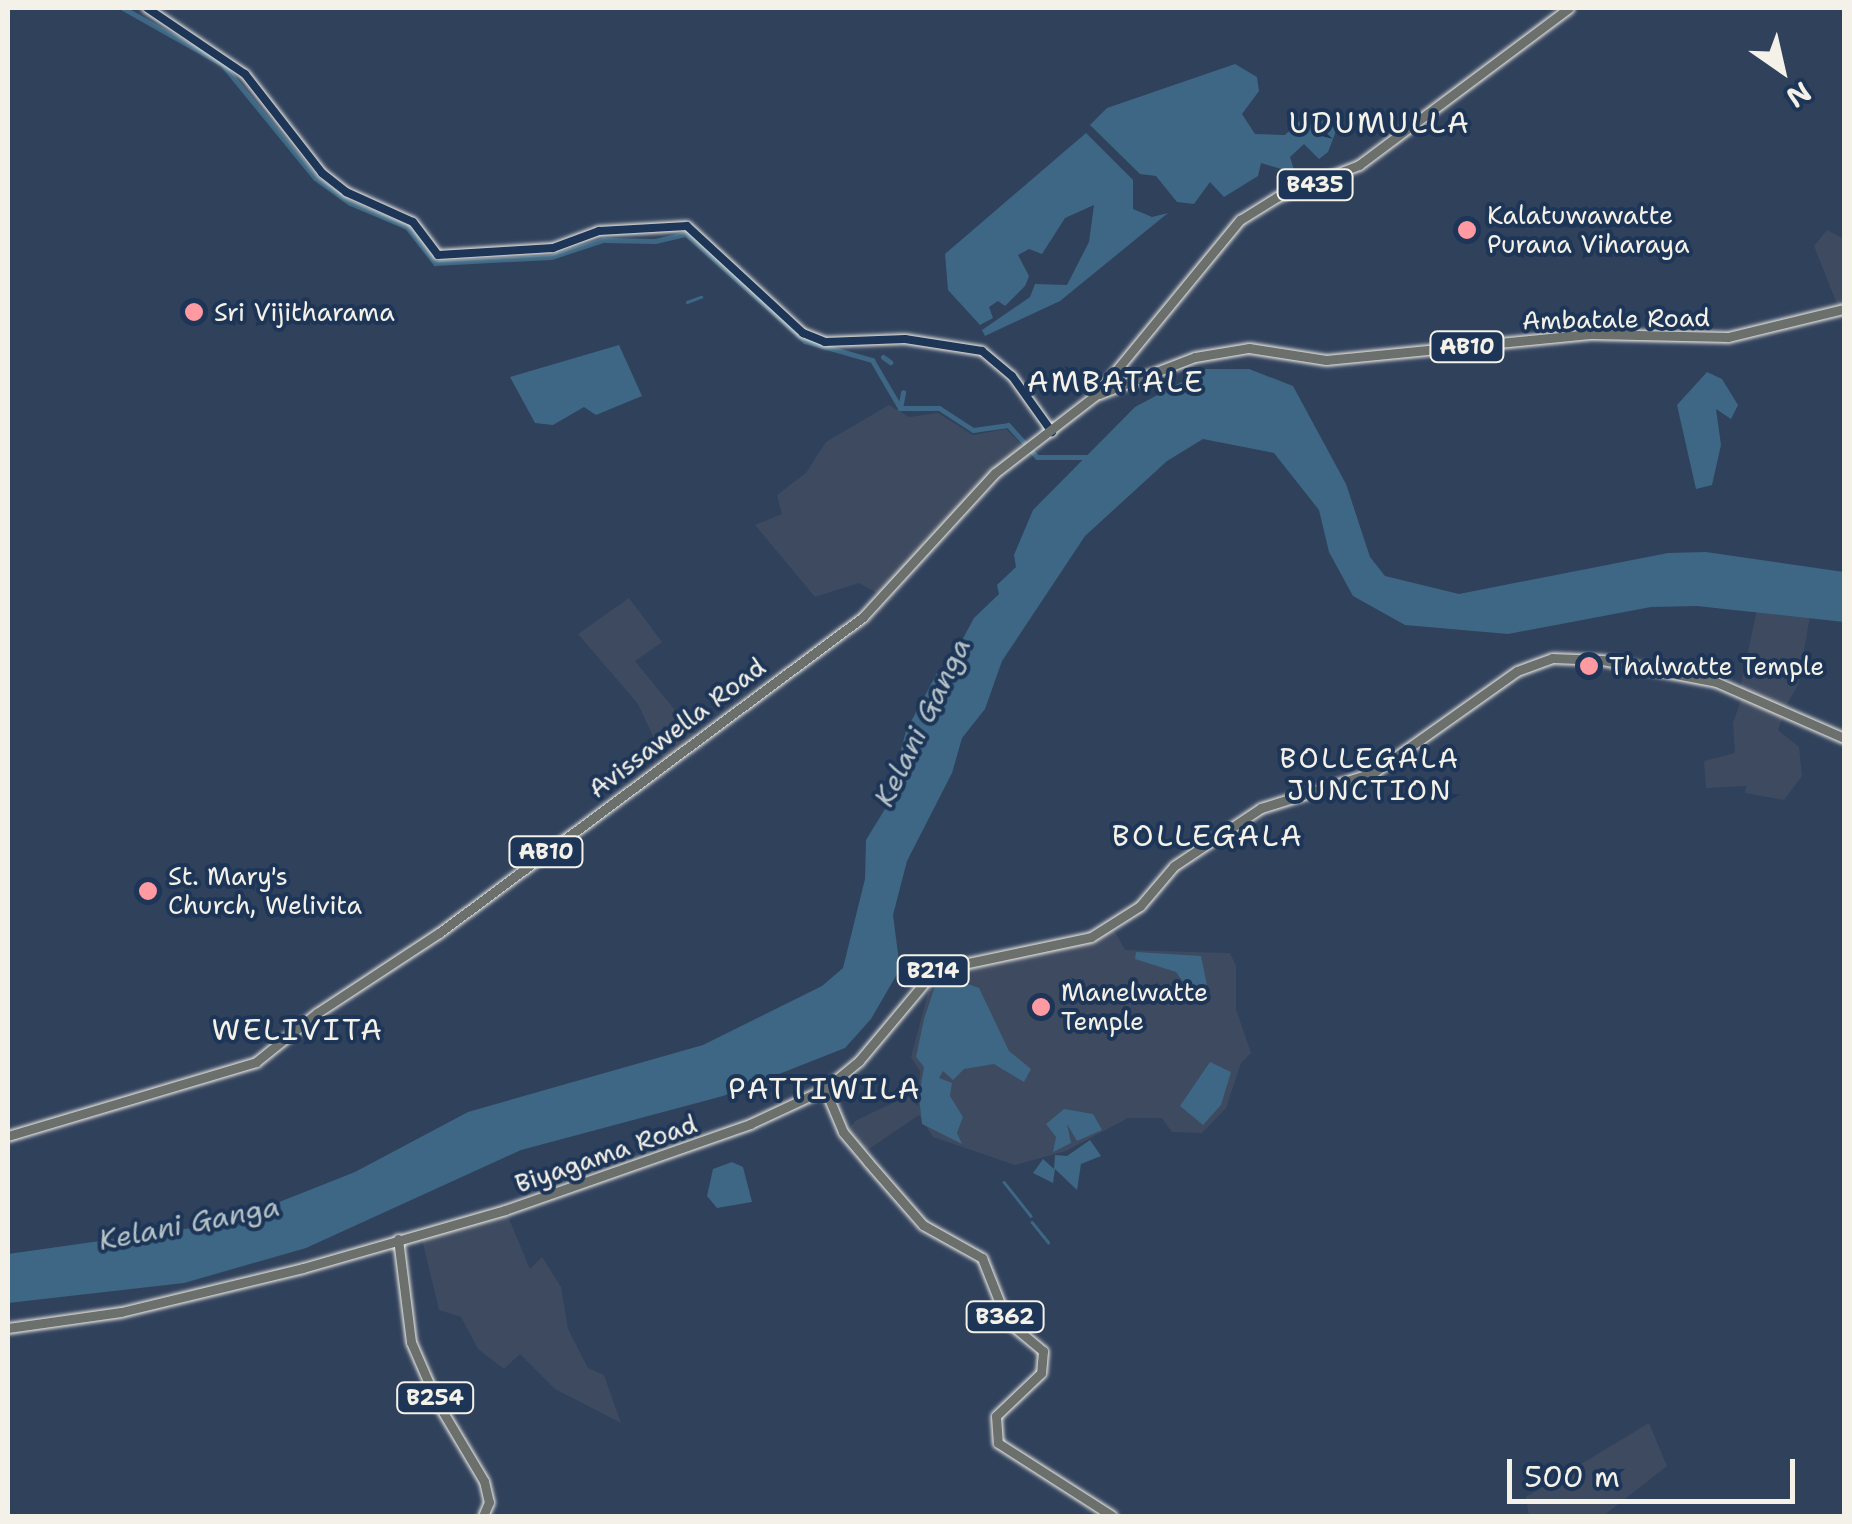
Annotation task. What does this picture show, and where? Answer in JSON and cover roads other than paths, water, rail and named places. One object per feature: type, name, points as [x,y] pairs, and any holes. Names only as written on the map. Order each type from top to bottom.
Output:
[{"type":"main road","points":[[147,8],[246,74],[322,173],[413,222],[438,256],[554,248],[600,232],[687,226],[804,334],[824,342],[906,339],[982,352],[1012,376],[1052,432]]},
{"type":"main road","name":"B435","points":[[1096,395],[1240,220],[1264,204],[1358,164],[1569,8]]},
{"type":"main road","name":"Ambatale Road","points":[[1096,395],[1182,361],[1249,348],[1326,360],[1593,334],[1728,337],[1844,309]]},
{"type":"main road","name":"AB10","points":[[1052,432],[1096,395]]},
{"type":"main road","name":"Avissawella Road","points":[[8,1136],[262,1060],[848,629],[1016,456],[1052,432]]},
{"type":"main road","name":"Biyagama Road","points":[[8,1328],[121,1312],[398,1239],[638,1166],[825,1089],[872,1048],[935,970],[1091,936],[1140,906],[1174,866],[1261,808],[1373,774],[1517,671],[1552,658],[1602,660],[1716,682],[1844,738]]},
{"type":"main road","name":"B362","points":[[825,1089],[843,1132],[923,1226],[982,1258],[1007,1321],[1043,1351],[1041,1373],[996,1416],[998,1443],[1112,1516]]},
{"type":"main road","name":"B254","points":[[398,1239],[411,1342],[436,1402],[484,1481],[489,1496],[482,1516]]},
{"type":"water","points":[[1235,64],[1257,77],[1259,91],[1242,114],[1255,134],[1285,135],[1303,118],[1307,125],[1328,119],[1336,131],[1328,152],[1319,159],[1304,144],[1290,157],[1295,173],[1261,163],[1258,176],[1224,197],[1210,182],[1194,204],[1177,202],[1156,176],[1140,174],[1090,125],[1107,108]]},
{"type":"water","points":[[1086,133],[1133,180],[1133,209],[1152,217],[1168,213],[1060,301],[985,336],[982,330],[1030,297],[1035,284],[1067,285],[1089,242],[1094,205],[1065,218],[1042,254],[1029,249],[1018,255],[1029,276],[1025,286],[1005,306],[998,301],[989,307],[993,318],[980,325],[948,290],[945,254]]},
{"type":"water","points":[[619,345],[642,396],[596,415],[584,407],[553,425],[535,423],[510,377]]},
{"type":"water","name":"Kelani Ganga","points":[[1206,369],[1249,369],[1293,386],[1346,484],[1370,557],[1385,576],[1459,594],[1668,553],[1706,552],[1844,572],[1844,622],[1697,606],[1651,607],[1508,634],[1405,625],[1353,596],[1329,552],[1319,510],[1274,453],[1203,439],[1167,461],[1085,536],[1002,661],[985,709],[962,738],[952,773],[907,861],[893,915],[900,969],[871,1019],[845,1048],[723,1096],[521,1150],[306,1248],[184,1283],[8,1303],[8,1254],[213,1225],[259,1210],[355,1172],[468,1112],[703,1045],[822,986],[843,968],[865,879],[866,840],[885,809],[906,731],[937,673],[945,672],[974,618],[999,594],[997,585],[1016,567],[1014,555],[1033,510],[1135,407]]},
{"type":"water","points":[[1707,372],[1722,379],[1738,405],[1731,419],[1716,409],[1721,445],[1712,485],[1696,489],[1677,405]]},
{"type":"water","points":[[1136,952],[1201,956],[1210,1000],[1201,986],[1189,990],[1176,972],[1135,959]]},
{"type":"water","points":[[949,977],[979,988],[1009,1051],[1031,1069],[1024,1082],[994,1064],[964,1069],[953,1080],[943,1071],[939,1078],[952,1083],[950,1096],[963,1117],[957,1133],[962,1144],[922,1124],[919,1097],[924,1067],[916,1057],[924,1019],[937,980]]},
{"type":"water","points":[[1210,1062],[1231,1072],[1221,1105],[1203,1125],[1180,1106]]},
{"type":"water","points":[[1064,1109],[1093,1114],[1102,1130],[1077,1141],[1067,1124],[1071,1143],[1053,1152],[1056,1137],[1046,1124]]},
{"type":"water","points":[[1090,1140],[1101,1156],[1081,1164],[1077,1190],[1055,1169],[1053,1183],[1033,1173],[1043,1159],[1054,1169],[1055,1155],[1067,1156]]},
{"type":"water","points":[[732,1162],[743,1167],[752,1202],[717,1208],[707,1196],[713,1169]]},
{"type":"waterway","points":[[123,8],[222,64],[315,178],[350,203],[407,227],[435,263],[551,257],[603,240],[655,241],[686,234],[805,341],[872,360],[900,408],[939,408],[973,430],[1008,425],[1037,457],[1089,457]]},
{"type":"waterway","points":[[687,302],[701,297]]},
{"type":"waterway","points":[[883,357],[890,362]]},
{"type":"waterway","points":[[900,408],[903,392]]},
{"type":"waterway","points":[[1004,1182],[1031,1216]]},
{"type":"waterway","points":[[1032,1222],[1048,1242]]},
{"type":"place","name":"Kalatuwawatte Purana Viharaya","points":[[1467,230]]},
{"type":"place","name":"Sri Vijitharama","points":[[194,312]]},
{"type":"place","name":"Thalwatte Temple","points":[[1589,666]]},
{"type":"place","name":"St. Mary's Church, Welivita","points":[[148,891]]},
{"type":"place","name":"Manelwatte Temple","points":[[1041,1007]]},
{"type":"district","name":"UDUMULLA","points":[[1380,123]]},
{"type":"district","name":"AMBATALE","points":[[1116,382]]},
{"type":"district","name":"BOLLEGALA JUNCTION","points":[[1370,774]]},
{"type":"district","name":"BOLLEGALA","points":[[1208,836]]},
{"type":"district","name":"WELIVITA","points":[[298,1030]]},
{"type":"district","name":"PATTIWILA","points":[[825,1089]]}]
